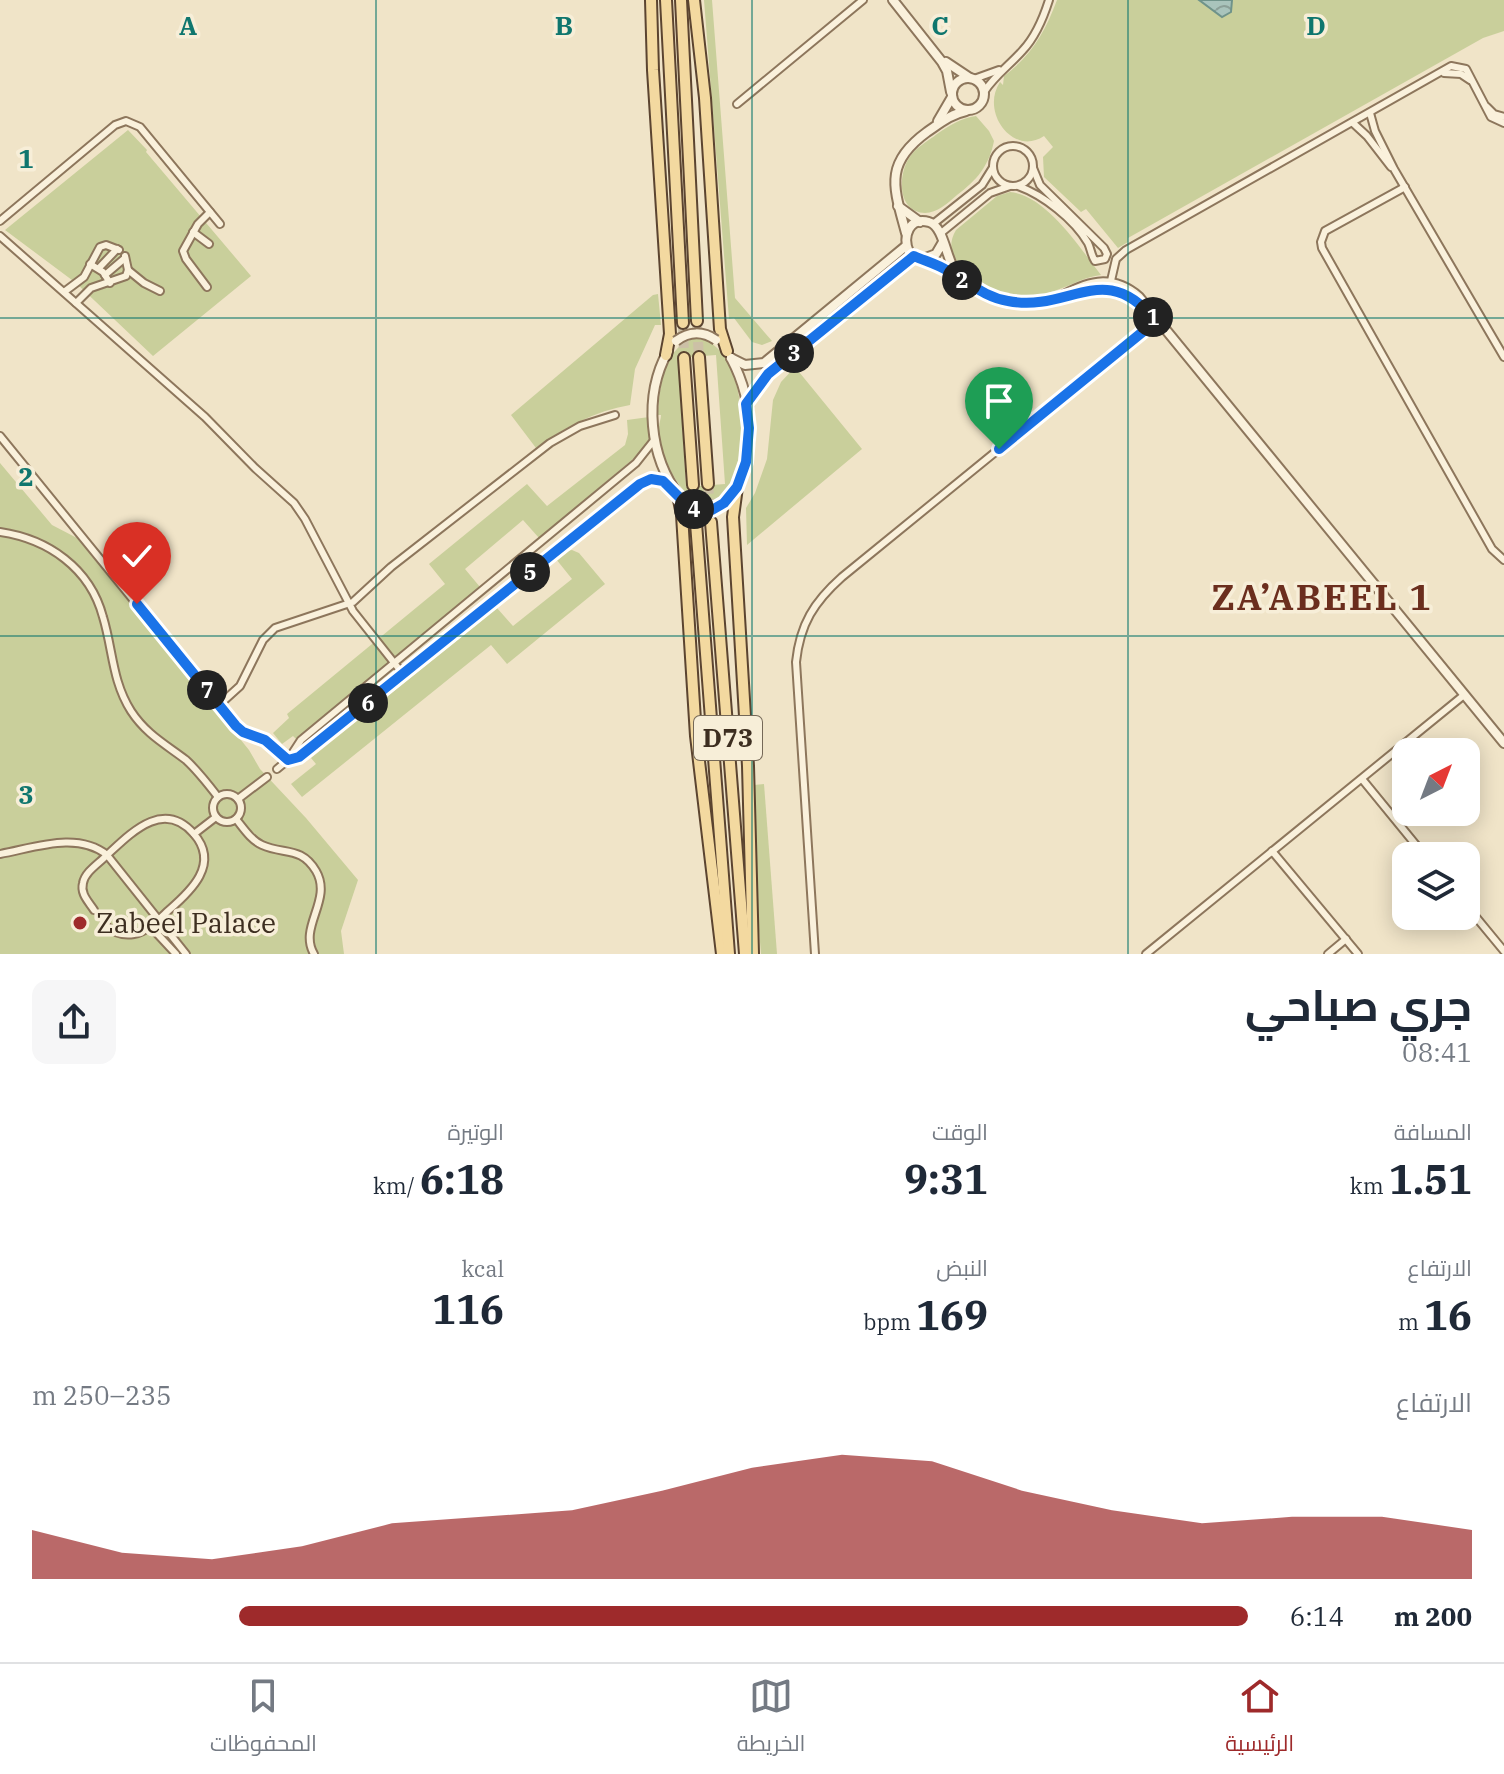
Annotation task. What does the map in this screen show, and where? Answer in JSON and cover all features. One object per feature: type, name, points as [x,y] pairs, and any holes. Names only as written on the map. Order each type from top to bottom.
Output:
[{"type":"main road","points":[[651,0],[670,334],[666,355]]},
{"type":"main road","points":[[666,0],[683,323]]},
{"type":"main road","points":[[681,0],[697,321]]},
{"type":"main road","points":[[694,0],[705,98],[720,329],[729,354]]},
{"type":"main road","points":[[699,357],[708,484]]},
{"type":"main road","points":[[684,358],[693,485]]},
{"type":"main road","points":[[737,487],[733,528],[748,766],[753,954]]},
{"type":"main road","points":[[679,495],[696,736],[722,954]]},
{"type":"main road","name":"D73","points":[[711,522],[745,954]]},
{"type":"main road","name":"D73","points":[[696,523],[729,954]]},
{"type":"street","points":[[737,104],[863,0]]},
{"type":"street","points":[[893,0],[936,53],[947,71],[958,107],[966,111]]},
{"type":"street","points":[[1049,0],[1036,32],[984,92],[981,104],[952,115],[929,131],[909,148],[898,165],[894,185],[906,233],[906,246],[916,257],[999,299],[1034,303],[1057,299],[1089,283],[1131,291],[1504,743]]},
{"type":"street","points":[[936,53],[952,67],[981,84],[984,92]]},
{"type":"street","points":[[929,131],[941,117],[958,82],[1005,66]]},
{"type":"street","points":[[1110,285],[1116,259],[1126,250],[1451,66],[1461,66],[1469,73],[1491,117],[1504,123]]},
{"type":"street","points":[[1484,103],[1494,114],[1504,117]]},
{"type":"street","points":[[1370,113],[1375,131],[1394,169],[1504,357]]},
{"type":"street","points":[[0,221],[115,125],[126,121],[140,127],[220,224]]},
{"type":"street","points":[[1353,123],[1394,169]]},
{"type":"street","points":[[898,205],[920,222],[933,224],[982,185],[999,152],[1014,147],[1029,155],[1040,185],[1104,248],[1107,254],[1105,259],[1095,261],[1089,245],[1074,226],[1039,196],[996,177],[993,166]]},
{"type":"street","points":[[746,404],[768,374],[916,257],[932,257],[939,251],[942,238],[990,193],[1028,179],[1033,168]]},
{"type":"street","points":[[1405,187],[1325,231],[1322,248],[1492,549],[1504,560]]},
{"type":"street","points":[[207,287],[183,254],[193,232],[210,212]]},
{"type":"street","points":[[906,233],[911,226],[920,222]]},
{"type":"street","points":[[933,224],[959,277]]},
{"type":"street","points":[[193,232],[209,244]]},
{"type":"street","points":[[0,236],[205,417],[294,503],[349,604],[403,674]]},
{"type":"street","points":[[64,292],[81,280],[102,246],[122,253]]},
{"type":"street","points":[[679,495],[659,460],[654,398],[666,355],[676,341],[699,333],[716,340],[745,365],[764,363],[906,246]]},
{"type":"street","points":[[99,268],[122,253]]},
{"type":"street","points":[[122,253],[128,270],[160,291]]},
{"type":"street","points":[[105,275],[122,253]]},
{"type":"street","points":[[90,264],[99,268],[110,283]]},
{"type":"street","points":[[76,303],[91,288],[124,277],[128,270]]},
{"type":"street","points":[[815,954],[796,662],[803,625],[811,609],[842,577],[1156,321]]},
{"type":"street","points":[[277,769],[309,750],[640,484],[657,479],[705,511],[724,503],[737,487],[748,451],[746,404],[739,375],[729,354]]},
{"type":"street","points":[[219,705],[244,680],[270,631],[280,625],[349,604],[407,554],[550,443],[587,423],[615,415]]},
{"type":"street","points":[[0,436],[239,730],[265,740],[288,760]]},
{"type":"street","points":[[288,760],[301,740],[636,463],[655,439]]},
{"type":"street","points":[[0,532],[46,546],[80,573],[101,608],[113,670],[126,702],[149,734],[194,768],[218,797]]},
{"type":"street","points":[[1146,954],[1464,695]]},
{"type":"street","points":[[238,799],[267,777]]},
{"type":"street","points":[[1362,779],[1414,842]]},
{"type":"street","points":[[228,794],[238,799],[241,810],[236,819],[226,822],[216,817],[213,807],[218,797],[228,794]]},
{"type":"street","points":[[194,834],[216,817]]},
{"type":"street","points":[[236,819],[258,843],[296,853],[316,872],[322,892],[309,935],[314,954]]},
{"type":"street","points":[[94,910],[85,898],[82,884],[87,874],[136,828],[151,821],[172,820],[194,834],[203,855],[200,878],[190,892],[150,926],[130,935],[115,932],[105,925]]},
{"type":"street","points":[[0,854],[77,842],[96,847],[107,855],[186,954]]},
{"type":"street","points":[[1272,851],[1358,954]]},
{"type":"street","points":[[1480,922],[1504,951]]},
{"type":"street","points":[[150,926],[176,954]]},
{"type":"street","points":[[1328,954],[1346,939]]},
{"type":"green space","points":[[704,0],[712,0],[735,298],[772,341],[762,345],[752,342],[734,318],[729,319]]},
{"type":"green space","points":[[1057,0],[1504,0],[1504,31],[1483,38],[1128,238],[1128,242],[1118,248],[1086,209],[1081,212],[1044,177],[1043,157],[1053,147],[1044,136],[1021,141],[1011,136],[997,118],[994,106],[1000,82],[1003,85],[1004,76],[1036,42]]},
{"type":"green space","points":[[976,116],[994,141],[981,172],[942,207],[929,213],[916,211],[909,206],[902,192],[903,174],[909,158],[946,128]]},
{"type":"green space","points":[[128,130],[251,276],[153,356],[76,283],[5,230]]},
{"type":"green space","points":[[1010,192],[1023,195],[1049,212],[1101,275],[1048,293],[1024,296],[999,292],[965,274],[952,252],[951,243],[956,230],[997,196]]},
{"type":"green space","points":[[658,294],[661,325],[655,325],[635,369],[630,405],[581,421],[536,448],[511,415],[653,295]]},
{"type":"green space","points":[[697,338],[714,345],[727,360],[740,404],[742,429],[735,473],[717,500],[707,503],[697,501],[679,485],[667,462],[659,436],[662,380],[671,357],[686,342]],"holes":[[[716,355],[725,484],[686,487],[678,358]]]},
{"type":"green space","points":[[795,367],[862,449],[747,545],[746,508],[767,459],[773,400],[781,382]]},
{"type":"green space","points":[[649,417],[651,433],[645,449],[539,538],[523,520],[465,569],[480,587],[297,740],[293,736],[282,744],[273,733],[289,718],[287,714],[445,584],[429,564],[527,484],[547,506],[625,445],[627,420]]},
{"type":"green space","points":[[0,463],[52,525],[77,538],[249,750],[260,769],[358,880],[341,931],[344,954],[0,954]]},
{"type":"green space","points":[[572,550],[579,553],[605,584],[507,664],[491,645],[302,797],[291,784],[316,764],[311,758],[497,608],[513,626],[572,579],[556,559]]},
{"type":"green space","points":[[764,784],[777,954],[761,954],[755,882],[754,785]]},
{"type":"water","points":[[1199,0],[1232,0],[1231,12],[1222,17]]},
{"type":"tunnel","points":[[683,323],[684,358]]},
{"type":"tunnel","points":[[697,327],[699,357]]},
{"type":"tunnel","points":[[708,484],[711,522]]},
{"type":"tunnel","points":[[693,485],[696,523]]},
{"type":"tunnel","points":[[94,910],[105,925]]},
{"type":"place","name":"Zabeel Palace","points":[[80,923]]},
{"type":"district","name":"ZA’ABEEL 1","points":[[1322,597]]},
{"type":"route","points":[[137,604],[239,730],[265,740],[288,760],[299,757],[645,481],[657,479],[669,484],[697,510],[718,508],[731,496],[744,471],[749,440],[746,404],[756,388],[768,374],[914,256],[949,271],[978,291],[1011,302],[1045,302],[1101,288],[1120,291],[1149,312],[1156,321],[999,449]]}]
